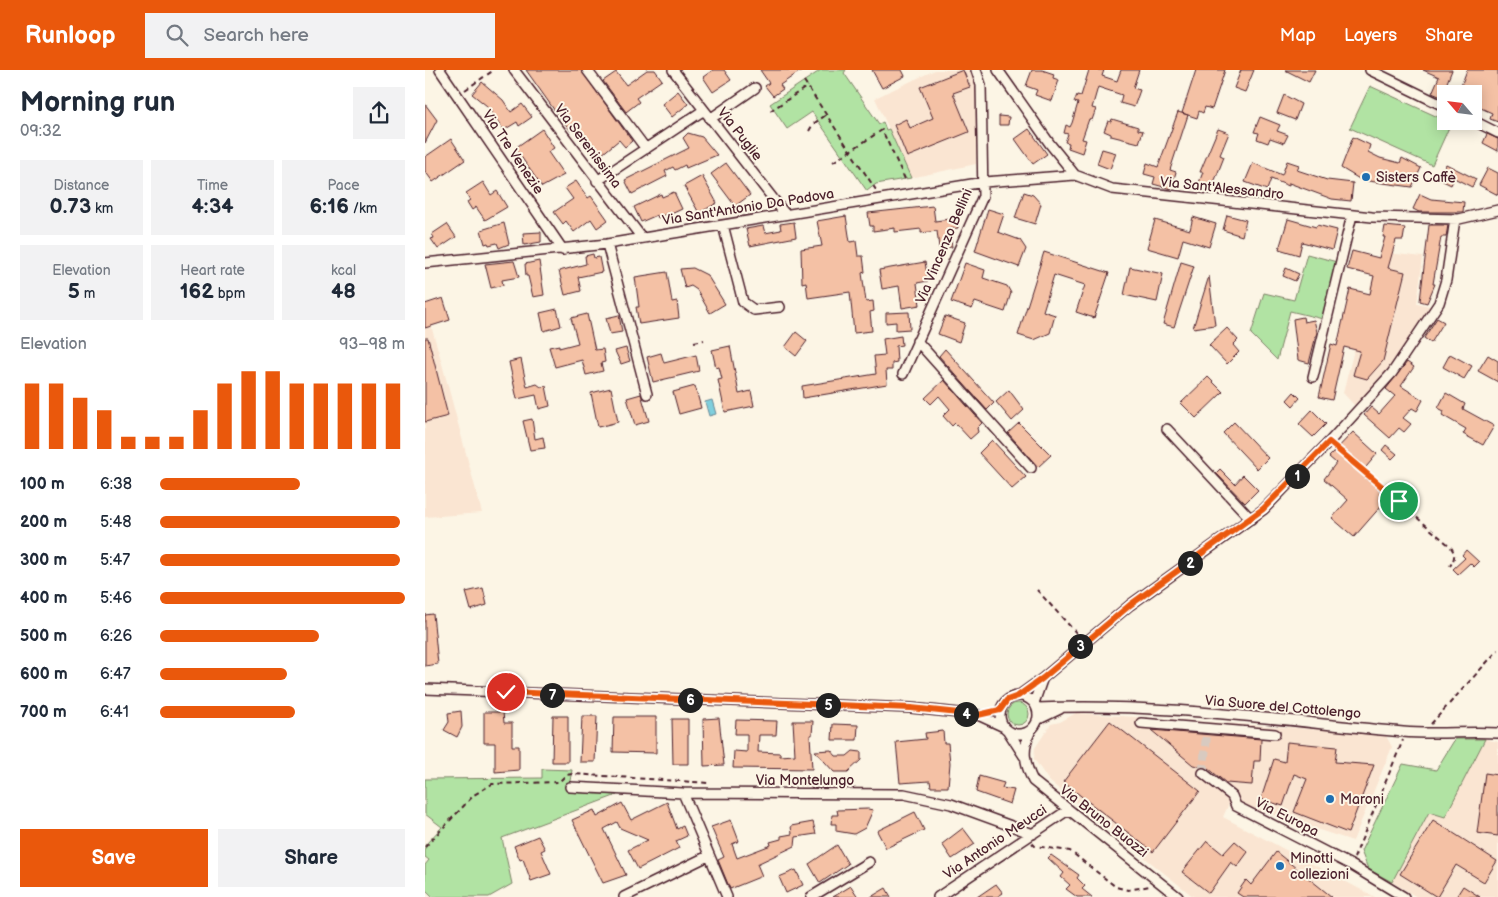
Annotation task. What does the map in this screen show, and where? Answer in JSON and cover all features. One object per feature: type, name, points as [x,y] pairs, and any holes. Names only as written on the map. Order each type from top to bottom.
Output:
[{"type":"street","name":"Via Tre Venezie","points":[[440,70],[563,250]]},
{"type":"street","name":"Via Serenissima","points":[[514,70],[597,182],[643,238]]},
{"type":"street","points":[[587,70],[646,149]]},
{"type":"street","name":"Via Puglie","points":[[673,70],[785,214]]},
{"type":"street","name":"Via Vincenzo Bellini","points":[[903,374],[982,199],[984,182],[981,85],[976,70]]},
{"type":"street","name":"Via Sant'Alessandro","points":[[998,70],[1050,144],[1075,175],[1099,185],[1129,192],[1352,215],[1455,220],[1472,218],[1498,210]]},
{"type":"street","points":[[1371,70],[1437,103]]},
{"type":"street","points":[[710,119],[755,88]]},
{"type":"street","points":[[597,182],[704,110]]},
{"type":"street","points":[[1483,126],[1498,133]]},
{"type":"street","name":"Via Sant'Antonio Da Padova","points":[[425,263],[563,250],[984,182],[1075,175]]},
{"type":"street","points":[[1313,378],[1352,215]]},
{"type":"street","points":[[1006,729],[999,716],[1000,710],[1007,700],[1018,696],[1043,678],[1130,605],[1251,519],[1281,493],[1396,367],[1439,303],[1445,284],[1455,220]]},
{"type":"street","points":[[723,225],[743,302],[754,310],[780,307]]},
{"type":"street","points":[[607,244],[647,394]]},
{"type":"street","points":[[917,341],[1031,468]]},
{"type":"street","points":[[1167,429],[1251,519]]},
{"type":"street","points":[[978,715],[1019,734],[1031,730],[1037,720],[1035,706],[1043,678]]},
{"type":"street","points":[[425,688],[911,708],[978,715],[1000,710]]},
{"type":"street","points":[[1018,696],[1024,696],[1035,706]]},
{"type":"street","name":"Via Suore del Cottolengo","points":[[1035,706],[1096,706],[1407,732],[1498,733]]},
{"type":"street","name":"Via Suore del Cottolengo","points":[[1037,720],[1065,707]]},
{"type":"street","points":[[1141,723],[1275,734]]},
{"type":"street","name":"Via Bruno Buozzi","points":[[1006,729],[1025,758],[1033,781],[1178,897]]},
{"type":"street","name":"Via Bruno Buozzi","points":[[1025,758],[1024,746],[1031,730]]},
{"type":"street","name":"Via Europa","points":[[1203,773],[1232,796],[1236,806],[1351,865],[1404,897]]},
{"type":"street","name":"Via Montelungo","points":[[571,786],[683,793],[904,794],[951,804],[1030,835]]},
{"type":"street","points":[[683,793],[727,897]]},
{"type":"street","name":"Via Antonio Meucci","points":[[938,897],[1068,810]]},
{"type":"street","points":[[624,897],[709,856]]},
{"type":"street","points":[[811,897],[869,862]]},
{"type":"path","points":[[457,95],[494,70]]},
{"type":"path","points":[[804,81],[878,193],[879,199]]},
{"type":"path","points":[[770,111],[808,86]]},
{"type":"path","points":[[809,131],[813,124],[827,115]]},
{"type":"path","points":[[833,162],[882,130],[905,179]]},
{"type":"path","points":[[694,342],[703,340]]},
{"type":"path","points":[[1329,442],[1450,546],[1455,552],[1455,559],[1450,566]]},
{"type":"path","points":[[1037,590],[1085,642]]},
{"type":"path","points":[[1424,732],[1451,705],[1498,650]]},
{"type":"path","points":[[1351,865],[1407,732]]},
{"type":"path","points":[[1030,835],[1035,846],[1070,851],[1116,887],[1128,890],[1152,885]]},
{"type":"shaded area","points":[[935,70],[969,70],[977,84],[976,164],[911,178],[875,98]]},
{"type":"shaded area","points":[[1379,252],[1423,257],[1417,303],[1433,307],[1391,369],[1356,407],[1343,393]]},
{"type":"shaded area","points":[[425,305],[441,360],[482,513],[425,517]]},
{"type":"shaded area","points":[[1076,713],[1385,734],[1392,747],[1353,841],[1230,801],[1223,817],[1375,897],[1194,897],[1049,781],[1034,759],[1035,748],[1051,724],[1060,722]]},
{"type":"shaded area","points":[[1485,739],[1498,742],[1498,897],[1417,897],[1392,882],[1429,812],[1445,816]]},
{"type":"green space","points":[[821,70],[846,70],[844,73],[879,124],[883,122],[886,130],[889,129],[911,178],[876,184],[867,191],[812,112],[787,129],[770,104]]},
{"type":"green space","points":[[1370,86],[1437,117],[1437,130],[1448,130],[1432,165],[1350,128]]},
{"type":"green space","points":[[1307,254],[1337,262],[1323,319],[1290,311],[1277,360],[1251,334],[1264,293],[1294,300]]},
{"type":"green space","points":[[1018,703],[1026,706],[1029,714],[1026,722],[1018,725],[1010,722],[1007,714],[1010,706]]},
{"type":"green space","points":[[1455,739],[1485,739],[1445,817],[1429,812],[1392,882],[1368,869],[1361,851],[1403,764],[1436,770]]},
{"type":"green space","points":[[542,769],[572,770],[568,792],[617,795],[502,838],[512,884],[489,897],[433,897],[425,889],[425,865],[429,860],[425,857],[425,845],[442,827],[425,814],[425,779],[542,778]]},
{"type":"water","points":[[712,400],[716,414],[709,416],[705,402]]},
{"type":"building","points":[[526,70],[581,70],[632,141],[625,147],[619,140],[601,155],[598,151],[593,155],[573,129],[571,131],[555,111]]},
{"type":"building","points":[[647,70],[655,70],[662,80],[636,98],[639,102],[626,112],[603,81],[616,72],[626,85]]},
{"type":"building","points":[[713,70],[724,70],[731,80],[713,92],[703,77]]},
{"type":"building","points":[[760,70],[802,70],[780,85],[783,89],[773,96],[765,86],[769,83]]},
{"type":"building","points":[[872,70],[902,70],[905,76],[882,88]]},
{"type":"building","points":[[963,70],[970,87],[953,93],[969,132],[907,157],[894,125],[906,119],[910,128],[933,118],[920,87]]},
{"type":"building","points":[[1032,70],[1042,70],[1054,74],[1053,78],[1059,80],[1052,101],[1035,95],[1037,90],[1026,86]]},
{"type":"building","points":[[1089,70],[1104,70],[1102,76],[1117,81],[1121,70],[1139,70],[1133,88],[1140,90],[1134,107],[1120,103],[1122,95],[1098,87],[1092,108],[1096,109],[1092,120],[1089,119],[1082,139],[1086,140],[1082,153],[1068,148],[1069,143],[1065,142],[1068,134],[1064,133],[1066,125],[1070,127],[1072,123],[1078,103],[1074,102],[1077,95],[1081,96]]},
{"type":"building","points":[[1196,70],[1225,70],[1212,109],[1205,107],[1203,113],[1199,111],[1197,118],[1182,113]]},
{"type":"building","points":[[1241,70],[1254,70],[1245,92],[1234,88]]},
{"type":"building","points":[[1285,70],[1315,70],[1309,82]]},
{"type":"building","points":[[1423,70],[1452,70],[1446,85],[1437,85],[1437,95],[1432,93],[1439,77]]},
{"type":"building","points":[[1467,70],[1498,70],[1498,122],[1490,119],[1492,113],[1483,109],[1483,85],[1461,85]]},
{"type":"building","points":[[482,82],[503,100],[511,112],[522,104],[532,117],[519,126],[517,122],[504,130],[487,106],[472,94]]},
{"type":"building","points":[[678,91],[688,104],[672,117],[662,104]]},
{"type":"building","points":[[1284,95],[1301,104],[1295,120],[1277,113]]},
{"type":"building","points":[[425,104],[437,120],[425,143]]},
{"type":"building","points":[[1178,112],[1188,115],[1170,170],[1176,172],[1171,189],[1153,184],[1155,177],[1144,174],[1147,163],[1158,167]]},
{"type":"building","points":[[999,116],[1009,117],[1008,125],[999,125]]},
{"type":"building","points":[[1260,117],[1280,125],[1277,131],[1288,135],[1284,143],[1270,138],[1268,143],[1257,139],[1259,133],[1254,132]]},
{"type":"building","points":[[1112,119],[1138,127],[1138,130],[1143,131],[1139,143],[1111,136],[1111,134],[1104,131],[1108,121],[1111,122]]},
{"type":"building","points":[[542,129],[554,148],[548,152],[564,175],[542,187],[515,148]]},
{"type":"building","points":[[1029,129],[1047,154],[1033,164],[1015,139]]},
{"type":"building","points":[[1218,129],[1229,133],[1220,155],[1224,157],[1210,193],[1197,188],[1203,172],[1200,172]]},
{"type":"building","points":[[688,133],[702,137],[717,155],[686,168],[685,165],[675,170],[673,167],[665,171],[667,176],[632,194],[625,180],[689,148],[683,138]]},
{"type":"building","points":[[1487,134],[1498,139],[1498,151],[1483,143]]},
{"type":"building","points":[[1353,137],[1370,145],[1368,152],[1380,158],[1400,163],[1402,158],[1421,168],[1412,187],[1361,180],[1341,168]]},
{"type":"building","points":[[451,139],[465,160],[433,182],[425,171],[425,157]]},
{"type":"building","points":[[1102,149],[1116,153],[1110,169],[1097,164]]},
{"type":"building","points":[[1287,161],[1299,165],[1297,170],[1327,180],[1353,183],[1351,201],[1332,199],[1289,183],[1289,186],[1271,179],[1267,190],[1245,182],[1253,163],[1282,175]]},
{"type":"building","points":[[726,163],[750,195],[735,206],[711,174]]},
{"type":"building","points":[[1446,164],[1476,179],[1472,187],[1454,178],[1451,185],[1439,179]]},
{"type":"building","points":[[1488,168],[1498,173],[1498,195],[1479,185]]},
{"type":"building","points":[[702,176],[717,203],[699,213],[684,186]]},
{"type":"building","points":[[576,181],[588,198],[591,196],[608,220],[597,228],[591,219],[574,232],[566,221],[563,224],[554,212],[573,199],[565,188]]},
{"type":"building","points":[[483,182],[491,195],[497,191],[507,207],[485,220],[476,207],[472,210],[467,202],[470,200],[466,193]]},
{"type":"building","points":[[674,192],[682,209],[658,218],[657,215],[641,222],[634,207],[661,194],[662,197]]},
{"type":"building","points":[[1024,192],[1033,195],[1041,204],[1035,224],[1015,218]]},
{"type":"building","points":[[1420,194],[1431,199],[1464,202],[1463,212],[1419,212],[1413,209]]},
{"type":"building","points":[[933,206],[935,221],[957,218],[958,228],[949,229],[952,247],[939,248],[937,231],[921,233],[921,229],[895,232],[895,228],[873,231],[873,226],[870,226],[868,213]]},
{"type":"building","points":[[988,209],[1004,214],[998,232],[1020,240],[1026,249],[1019,267],[975,251]]},
{"type":"building","points":[[1227,215],[1246,220],[1242,236],[1223,230]]},
{"type":"building","points":[[846,216],[850,242],[856,241],[858,256],[863,256],[865,272],[862,273],[866,302],[873,301],[874,311],[870,312],[872,331],[854,333],[850,292],[808,298],[806,282],[802,283],[801,249],[822,246],[817,221]]},
{"type":"building","points":[[1193,217],[1216,224],[1209,247],[1183,239],[1178,257],[1147,248],[1155,220],[1190,230]]},
{"type":"building","points":[[1288,219],[1316,227],[1317,225],[1337,230],[1332,250],[1302,242],[1299,255],[1279,249]]},
{"type":"building","points":[[794,222],[796,237],[750,246],[746,229],[763,226],[765,233],[781,230],[780,224]]},
{"type":"building","points":[[504,223],[509,244],[499,248],[497,243],[485,244],[481,230]]},
{"type":"building","points":[[447,224],[456,237],[438,249],[431,239],[434,238],[432,234]]},
{"type":"building","points":[[1429,225],[1448,225],[1446,237],[1441,237],[1433,284],[1435,284],[1427,303],[1420,301]]},
{"type":"building","points":[[1385,226],[1405,228],[1403,240],[1396,240],[1388,268],[1405,272],[1383,361],[1367,379],[1353,375],[1360,351],[1344,347],[1332,400],[1319,397],[1331,344],[1337,346],[1350,289],[1370,294],[1374,276],[1347,269],[1352,251],[1379,258],[1385,237],[1383,237]]},
{"type":"building","points":[[541,232],[541,242],[524,245],[523,233]]},
{"type":"building","points":[[1044,252],[1109,273],[1094,318],[1076,312],[1085,285],[1054,275],[1043,311],[1055,315],[1050,333],[1034,340],[1018,335]]},
{"type":"building","points":[[593,254],[594,258],[599,257],[602,272],[578,277],[581,291],[565,295],[559,271],[586,264],[585,256]]},
{"type":"building","points":[[514,261],[519,277],[502,280],[503,285],[491,288],[485,264]]},
{"type":"building","points":[[539,261],[544,295],[533,297],[528,276],[526,276],[525,264]]},
{"type":"building","points":[[925,262],[928,281],[917,283],[920,305],[902,308],[899,286],[882,289],[879,270]]},
{"type":"building","points":[[1181,262],[1194,266],[1174,327],[1163,324]]},
{"type":"building","points":[[965,263],[985,270],[983,278],[1007,286],[1011,293],[1005,312],[975,302],[972,309],[951,302]]},
{"type":"building","points":[[1130,267],[1163,274],[1157,302],[1124,295]]},
{"type":"building","points":[[693,268],[707,275],[725,304],[710,313],[697,290],[691,286],[685,288],[680,269]]},
{"type":"building","points":[[1286,268],[1299,274],[1295,281],[1283,276]]},
{"type":"building","points":[[667,272],[672,302],[677,301],[679,318],[639,324],[636,307],[639,307],[635,277]]},
{"type":"building","points":[[1209,276],[1215,325],[1193,328]]},
{"type":"building","points":[[443,298],[450,320],[425,328],[425,304]]},
{"type":"building","points":[[557,309],[561,326],[544,331],[540,313]]},
{"type":"building","points":[[909,312],[910,329],[896,330],[896,322],[886,323],[886,313]]},
{"type":"building","points":[[587,314],[595,350],[603,349],[605,362],[601,363],[603,371],[586,375],[582,360],[555,367],[549,347],[559,345],[559,348],[578,343],[571,318]]},
{"type":"building","points":[[619,315],[622,332],[610,334],[606,318]]},
{"type":"building","points":[[945,316],[965,323],[959,342],[938,334]]},
{"type":"building","points":[[1303,317],[1304,322],[1314,320],[1317,332],[1309,363],[1298,360],[1293,319]]},
{"type":"building","points":[[1437,318],[1444,322],[1431,343],[1424,338]]},
{"type":"building","points":[[1227,328],[1238,340],[1233,345],[1239,352],[1227,364],[1209,345]]},
{"type":"building","points":[[796,332],[807,341],[796,356],[785,347]]},
{"type":"building","points":[[901,336],[902,345],[896,346],[897,362],[892,363],[892,370],[886,370],[887,384],[803,398],[802,386],[876,374],[874,356],[885,355],[883,339]]},
{"type":"building","points":[[425,338],[428,338],[448,416],[425,422]]},
{"type":"building","points":[[730,346],[739,394],[751,391],[754,406],[725,412],[718,380],[722,379],[719,367],[716,368],[712,350]]},
{"type":"building","points":[[626,348],[630,361],[621,364],[615,351]]},
{"type":"building","points":[[945,349],[994,403],[987,410],[939,356]]},
{"type":"building","points":[[661,353],[664,363],[696,355],[699,371],[653,382],[647,357]]},
{"type":"building","points":[[1450,354],[1472,366],[1464,379],[1443,367]]},
{"type":"building","points":[[1488,355],[1498,361],[1498,382],[1478,371]]},
{"type":"building","points":[[521,359],[527,387],[537,384],[541,387],[546,386],[550,406],[539,409],[536,395],[517,399],[509,362]]},
{"type":"building","points":[[1407,362],[1414,367],[1401,386],[1423,400],[1417,411],[1412,408],[1403,418],[1411,424],[1404,432],[1399,428],[1390,438],[1364,415],[1371,407],[1379,414],[1395,396],[1386,389]]},
{"type":"building","points":[[1208,377],[1223,392],[1196,418],[1181,403]]},
{"type":"building","points":[[944,380],[982,423],[977,428],[978,432],[970,439],[955,423],[952,426],[943,416],[950,409],[939,396],[931,404],[925,398]]},
{"type":"building","points":[[695,386],[701,408],[679,414],[673,392]]},
{"type":"building","points":[[611,388],[618,422],[598,427],[591,393]]},
{"type":"building","points":[[1009,390],[1024,410],[1012,421],[996,402]]},
{"type":"building","points":[[1294,392],[1300,398],[1293,406],[1287,400]]},
{"type":"building","points":[[1446,393],[1465,404],[1463,409],[1494,426],[1483,445],[1463,434],[1466,429],[1442,415],[1444,411],[1438,408]]},
{"type":"building","points":[[641,394],[649,421],[635,425],[627,398]]},
{"type":"building","points":[[1312,410],[1326,424],[1313,437],[1299,424]]},
{"type":"building","points":[[532,419],[535,439],[543,437],[545,448],[530,450],[523,421]]},
{"type":"building","points":[[1234,422],[1268,458],[1257,469],[1223,433]]},
{"type":"building","points":[[1019,423],[1051,455],[1038,467],[1008,433]]},
{"type":"building","points":[[1353,432],[1377,454],[1361,473],[1389,497],[1354,537],[1332,518],[1348,500],[1324,479],[1336,463],[1329,457]]},
{"type":"building","points":[[992,440],[1026,477],[1012,489],[979,453]]},
{"type":"building","points":[[1386,445],[1397,454],[1392,459],[1382,450]]},
{"type":"building","points":[[1220,469],[1235,484],[1243,475],[1258,490],[1245,503],[1216,473]]},
{"type":"building","points":[[1466,550],[1479,562],[1474,567],[1470,563],[1458,574],[1453,569],[1465,558],[1462,555]]},
{"type":"building","points":[[483,588],[487,605],[471,610],[466,592]]},
{"type":"building","points":[[433,614],[438,664],[425,666],[425,615]]},
{"type":"building","points":[[461,711],[462,727],[457,737],[444,730],[449,722],[448,713]]},
{"type":"building","points":[[484,712],[503,712],[504,723],[512,723],[512,746],[519,746],[519,770],[495,772],[495,743],[484,743]]},
{"type":"building","points":[[553,716],[568,716],[568,762],[552,762]]},
{"type":"building","points":[[582,716],[597,716],[595,762],[580,762]]},
{"type":"building","points":[[614,717],[656,717],[656,753],[613,752]]},
{"type":"building","points":[[719,718],[724,765],[704,766],[703,719]]},
{"type":"building","points":[[672,719],[688,719],[688,764],[673,764]]},
{"type":"building","points":[[736,720],[777,721],[776,735],[759,735],[758,752],[780,753],[780,756],[795,755],[793,721],[813,721],[812,735],[810,735],[812,769],[733,768],[734,751],[747,752],[747,734],[735,734]]},
{"type":"building","points":[[1110,721],[1200,791],[1153,852],[1063,782]]},
{"type":"building","points":[[833,724],[858,725],[857,740],[832,740]]},
{"type":"building","points":[[1151,730],[1261,739],[1260,761],[1254,761],[1252,785],[1226,783],[1208,768],[1193,765]]},
{"type":"building","points":[[943,731],[944,743],[948,743],[950,763],[948,787],[931,787],[930,781],[900,783],[896,742],[926,739],[925,733]]},
{"type":"building","points":[[1287,742],[1337,747],[1335,762],[1374,765],[1348,833],[1294,812],[1307,779],[1294,774],[1283,806],[1261,799],[1274,759],[1285,762]]},
{"type":"building","points":[[831,750],[836,756],[847,756],[853,751],[861,752],[861,760],[848,772],[834,772],[815,751]]},
{"type":"building","points":[[1485,773],[1498,775],[1498,836],[1477,833]]},
{"type":"building","points":[[979,776],[1004,783],[1002,788],[1014,790],[1010,804],[976,792]]},
{"type":"building","points":[[667,802],[677,829],[683,826],[687,836],[676,841],[679,848],[638,869],[628,850],[648,840],[620,828],[617,822],[604,829],[626,875],[603,883],[572,820],[594,810],[597,817],[622,803],[631,820]]},
{"type":"building","points":[[837,810],[873,810],[865,828],[854,834],[836,831],[836,824],[831,824],[832,815],[838,815]]},
{"type":"building","points":[[915,812],[924,830],[886,848],[877,831]]},
{"type":"building","points":[[731,820],[739,841],[732,844],[737,858],[771,845],[770,842],[781,839],[781,836],[792,834],[791,826],[813,822],[816,834],[796,837],[795,846],[757,864],[762,876],[730,889],[718,860],[724,857],[711,827]]},
{"type":"building","points":[[1433,820],[1497,861],[1484,882],[1456,865],[1437,897],[1400,874]]},
{"type":"building","points":[[963,828],[975,844],[952,859],[942,844]]},
{"type":"building","points":[[538,836],[545,849],[541,851],[551,874],[531,881],[523,859],[520,860],[514,846]]},
{"type":"building","points":[[1207,841],[1223,854],[1235,841],[1248,852],[1237,867],[1231,862],[1209,893],[1182,872]]},
{"type":"building","points":[[837,845],[848,864],[820,883],[809,864]]},
{"type":"building","name":"Minotti collezioni","points":[[1276,852],[1332,897],[1243,897],[1237,893],[1246,880],[1251,885]]},
{"type":"building","points":[[1051,855],[1079,875],[1077,878],[1085,886],[1082,889],[1092,897],[1077,897],[1066,889],[1070,885],[1061,877],[1064,873],[1048,858]]},
{"type":"building","points":[[796,870],[803,885],[786,893],[779,877]]},
{"type":"building","points":[[996,884],[1003,893],[997,897],[977,897]]},
{"type":"building","points":[[851,886],[858,897],[833,897]]},
{"type":"building","points":[[1463,886],[1480,897],[1456,897]]},
{"type":"building","points":[[886,888],[891,897],[871,897]]},
{"type":"tunnel","points":[[1203,773],[1207,729]]},
{"type":"place","name":"Sisters Caffè","points":[[1366,177]]},
{"type":"place","name":"Maroni","points":[[1330,799]]},
{"type":"place","name":"Minotti collezioni","points":[[1280,866]]},
{"type":"route","points":[[506,692],[911,708],[978,715],[1000,710],[1007,700],[1018,696],[1043,678],[1130,605],[1251,519],[1270,504],[1329,442],[1399,501]]}]
